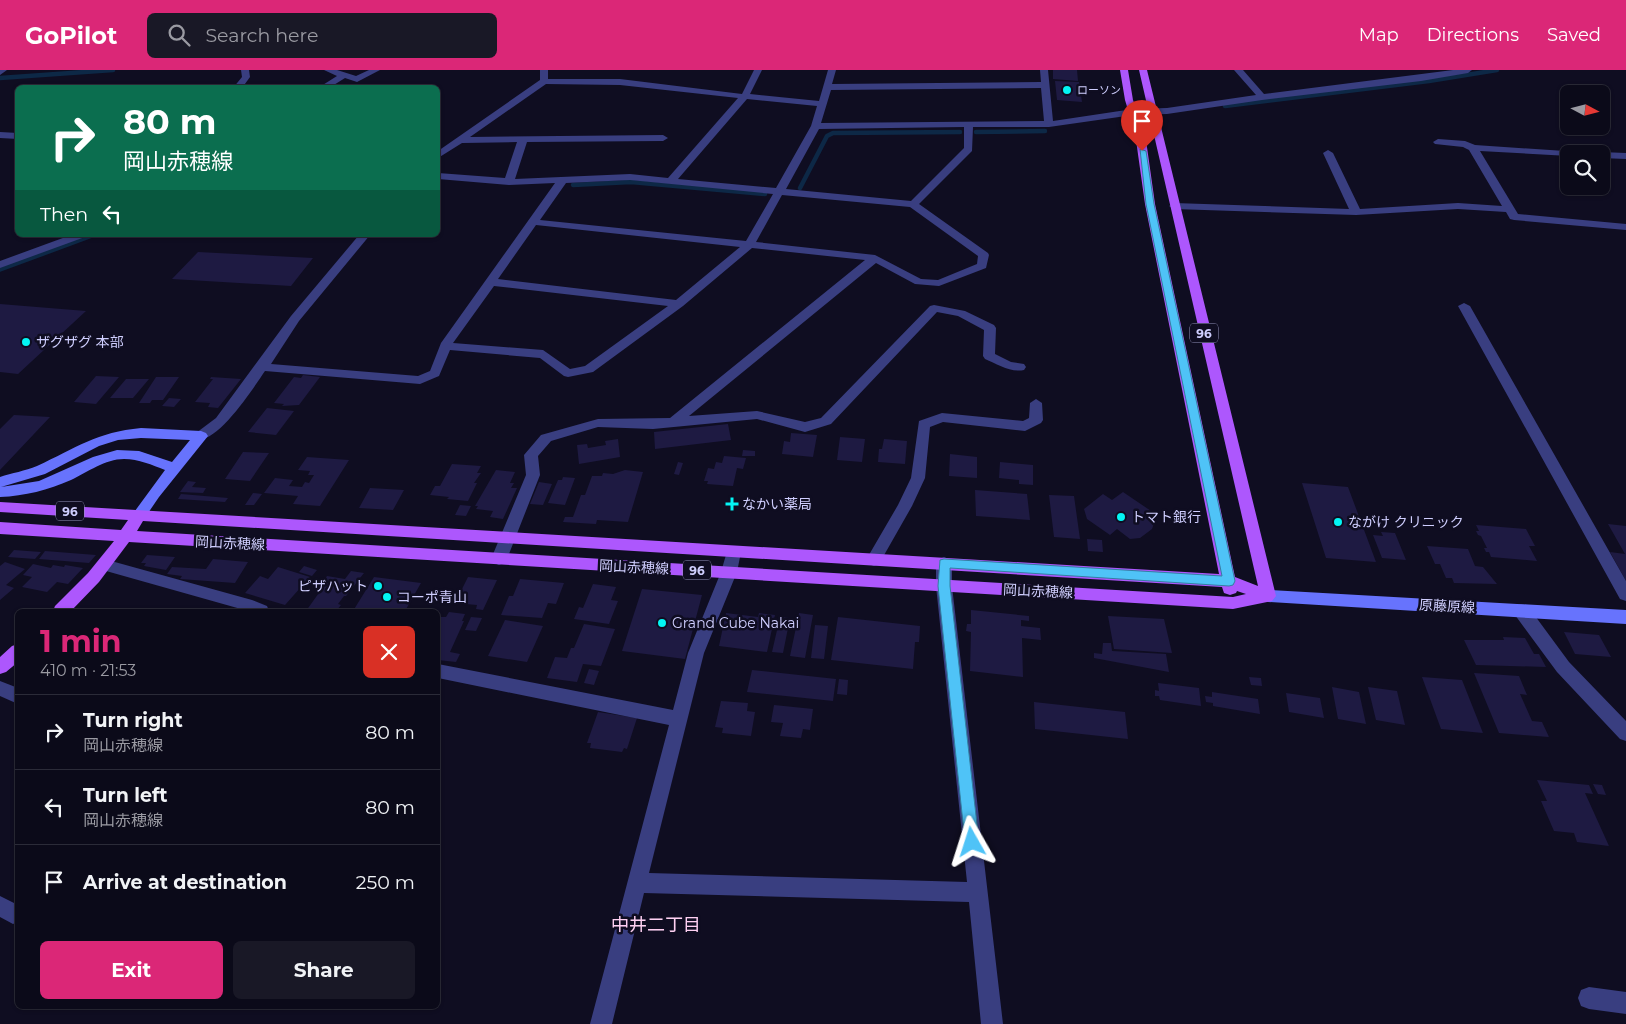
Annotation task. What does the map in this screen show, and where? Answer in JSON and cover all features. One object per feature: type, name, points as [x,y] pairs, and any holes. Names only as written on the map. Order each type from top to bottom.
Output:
[{"type":"main road","name":"96","points":[[1124,70],[1133,112],[1140,133],[1150,204],[1233,603]]},
{"type":"main road","name":"96","points":[[1143,70],[1268,596]]},
{"type":"main road","name":"岡山赤穂線","points":[[0,507],[1229,581],[1268,596]]},
{"type":"main road","points":[[63,609],[104,565],[139,514]]},
{"type":"main road","name":"岡山赤穂線","points":[[0,528],[1233,603],[1268,596]]},
{"type":"main road","points":[[0,667],[15,654]]},
{"type":"street","points":[[239,85],[246,77],[245,70]]},
{"type":"street","points":[[328,70],[357,79],[376,70]]},
{"type":"street","points":[[671,180],[745,96],[758,70]]},
{"type":"street","points":[[445,346],[543,354],[568,373],[589,369],[679,304],[749,245],[816,126],[832,70]]},
{"type":"street","points":[[1044,70],[1049,124]]},
{"type":"street","points":[[1240,70],[1262,97]]},
{"type":"street","points":[[816,126],[1049,124],[1133,112],[1153,112],[1421,78],[1468,70]]},
{"type":"street","points":[[440,154],[546,74],[823,104]]},
{"type":"street","points":[[327,85],[344,75]]},
{"type":"street","points":[[827,87],[1045,85]]},
{"type":"street","points":[[913,204],[969,149],[968,125]]},
{"type":"street","points":[[0,134],[15,136]]},
{"type":"street","points":[[458,140],[663,138]]},
{"type":"street","points":[[509,182],[523,139]]},
{"type":"street","points":[[1438,142],[1465,144],[1473,148],[1560,153]]},
{"type":"street","points":[[1473,148],[1514,217],[1626,227]]},
{"type":"street","points":[[1328,153],[1356,212]]},
{"type":"street","points":[[1610,155],[1626,156]]},
{"type":"street","points":[[440,176],[509,182],[630,177],[913,204],[984,255],[982,266],[938,283],[919,282],[875,258],[533,222]]},
{"type":"street","points":[[262,367],[420,380],[435,373],[445,346],[562,181]]},
{"type":"street","points":[[1174,206],[1356,212],[1458,206],[1509,209]]},
{"type":"street","points":[[0,265],[77,237]]},
{"type":"street","points":[[139,514],[201,436],[221,421],[295,319],[363,237]]},
{"type":"street","points":[[674,422],[875,258]]},
{"type":"street","points":[[491,282],[679,304]]},
{"type":"street","points":[[1464,306],[1626,595]]},
{"type":"street","points":[[500,559],[533,475],[531,455],[546,438],[598,423],[653,424],[757,415],[805,427],[826,421],[934,308],[961,313],[990,328],[989,356],[1008,365],[1020,367]]},
{"type":"street","points":[[874,560],[905,506],[918,478],[924,424],[942,417],[1025,426],[1036,420],[1036,403]]},
{"type":"street","points":[[0,482],[40,470],[94,443],[117,435],[141,433],[201,436]]},
{"type":"street","points":[[0,492],[21,491],[45,485],[96,462],[118,455],[142,456],[174,468]]},
{"type":"street","points":[[601,1024],[696,653],[729,572],[733,552]]},
{"type":"street","points":[[944,563],[944,586],[992,1024]]},
{"type":"street","points":[[104,565],[257,609]]},
{"type":"street","name":"原藤原線","points":[[1268,596],[1626,617]]},
{"type":"street","points":[[1522,610],[1562,667],[1626,733]]},
{"type":"street","points":[[440,672],[679,719]]},
{"type":"street","points":[[0,688],[15,696]]},
{"type":"street","points":[[637,883],[978,892]]},
{"type":"street","points":[[1589,998],[1626,1003]]},
{"type":"building","points":[[1053,70],[1077,70],[1078,81],[1053,79]]},
{"type":"building","points":[[1055,81],[1079,82],[1082,102],[1057,100]]},
{"type":"building","points":[[198,252],[313,258],[291,286],[172,279]]},
{"type":"building","name":"ザグザグ 本部","points":[[0,304],[86,311],[18,374],[0,372]]},
{"type":"building","points":[[303,375],[320,377],[299,405],[282,406],[284,404],[274,403],[294,377],[301,378]]},
{"type":"building","points":[[96,376],[119,377],[96,404],[74,402]]},
{"type":"building","points":[[156,377],[179,377],[163,400],[139,403]]},
{"type":"building","points":[[211,377],[241,379],[218,408],[208,407],[210,403],[195,402],[213,379],[210,379]]},
{"type":"building","points":[[126,379],[149,379],[133,398],[110,398]]},
{"type":"building","points":[[169,398],[181,399],[174,407],[162,406]]},
{"type":"building","points":[[267,408],[294,411],[276,435],[248,432]]},
{"type":"building","points":[[14,415],[50,417],[0,470],[0,429]]},
{"type":"building","points":[[728,424],[731,440],[655,449],[654,432]]},
{"type":"building","points":[[791,433],[817,435],[813,457],[782,454],[784,441],[790,442]]},
{"type":"building","points":[[840,437],[865,439],[862,462],[837,460]]},
{"type":"building","points":[[618,439],[620,457],[579,464],[577,445],[587,444],[588,448],[606,445],[605,441]]},
{"type":"building","points":[[884,439],[907,441],[905,464],[878,462],[879,449],[882,449]]},
{"type":"building","points":[[743,450],[755,451],[755,456],[742,456]]},
{"type":"building","points":[[243,452],[269,453],[250,481],[225,479]]},
{"type":"building","points":[[950,454],[977,457],[977,478],[949,476]]},
{"type":"building","points":[[724,456],[746,458],[743,469],[737,468],[733,486],[707,484],[708,481],[704,481],[708,468],[714,469],[716,462],[722,463]]},
{"type":"building","points":[[307,457],[349,460],[320,506],[293,504],[298,496],[264,493],[275,478],[293,480],[289,486],[302,487],[305,482],[309,483],[314,475],[308,475],[310,471],[298,470]]},
{"type":"building","points":[[678,462],[683,463],[679,475],[674,474]]},
{"type":"building","points":[[1000,462],[1033,465],[1033,485],[1019,484],[1019,480],[999,478]]},
{"type":"building","points":[[452,464],[481,466],[477,473],[481,473],[474,483],[477,483],[468,501],[430,495],[435,486],[440,486]]},
{"type":"building","points":[[496,470],[515,472],[510,483],[514,483],[511,488],[517,488],[503,519],[490,517],[493,511],[476,509],[478,506],[475,506]]},
{"type":"building","points":[[625,470],[643,472],[628,522],[597,520],[596,524],[563,522],[565,517],[573,517],[581,495],[585,495],[592,476],[602,476],[603,473],[613,474]]},
{"type":"building","points":[[563,477],[575,478],[565,505],[548,503],[558,480],[562,480]]},
{"type":"building","points":[[188,481],[196,482],[192,487],[206,488],[203,493],[180,492]]},
{"type":"building","points":[[539,482],[552,484],[543,505],[530,504]]},
{"type":"building","name":"ながけ クリニック","points":[[1302,483],[1348,487],[1376,562],[1326,558]]},
{"type":"building","points":[[370,488],[404,490],[393,510],[359,508]]},
{"type":"building","points":[[975,490],[1027,494],[1030,520],[976,516]]},
{"type":"building","name":"トマト銀行","points":[[1123,492],[1157,515],[1152,529],[1140,538],[1130,539],[1117,529],[1110,535],[1087,519],[1084,509],[1103,494],[1112,500]]},
{"type":"building","points":[[253,493],[262,494],[254,505],[245,505]]},
{"type":"building","points":[[181,494],[228,498],[225,502],[178,499]]},
{"type":"building","points":[[1049,495],[1074,496],[1080,539],[1054,537]]},
{"type":"building","points":[[460,505],[471,506],[466,516],[455,515]]},
{"type":"building","points":[[1608,524],[1626,526],[1626,581],[1610,552],[1625,554]]},
{"type":"building","points":[[1476,525],[1526,529],[1535,546],[1529,546],[1537,561],[1491,557],[1484,548],[1487,548],[1481,536],[1476,531],[1479,531]]},
{"type":"building","points":[[1381,532],[1395,533],[1406,560],[1382,558],[1373,535],[1383,536]]},
{"type":"building","points":[[1087,539],[1102,540],[1103,552],[1088,551]]},
{"type":"building","points":[[1427,546],[1468,549],[1475,566],[1483,567],[1497,584],[1454,583],[1452,578],[1446,578],[1440,564],[1435,564]]},
{"type":"building","points":[[14,550],[41,552],[35,559],[8,557]]},
{"type":"building","points":[[45,551],[96,555],[89,563],[39,559]]},
{"type":"building","points":[[147,555],[175,557],[166,570],[144,566],[146,563],[141,563]]},
{"type":"building","points":[[213,559],[248,562],[235,583],[180,579],[182,576],[167,574],[172,567],[206,569]]},
{"type":"building","points":[[5,562],[25,569],[6,585],[14,588],[0,600],[0,566]]},
{"type":"building","points":[[33,564],[51,568],[53,565],[64,567],[65,565],[83,568],[68,584],[57,582],[47,592],[22,587],[32,577],[23,575]]},
{"type":"building","points":[[304,566],[317,570],[312,576],[299,572]]},
{"type":"building","points":[[278,567],[310,577],[285,605],[245,593],[260,576],[268,579]]},
{"type":"building","points":[[351,571],[364,573],[338,604],[341,605],[338,609],[307,609],[321,590],[318,589],[327,576],[345,579]]},
{"type":"building","name":"コーポ青山","points":[[374,577],[421,583],[406,609],[354,609]]},
{"type":"building","points":[[468,577],[497,580],[483,610],[476,609],[477,605],[455,603]]},
{"type":"building","points":[[520,579],[564,583],[556,604],[548,603],[542,618],[501,615],[509,596],[513,596]]},
{"type":"building","points":[[593,584],[616,587],[611,600],[618,601],[609,624],[574,619],[579,607],[583,608]]},
{"type":"building","name":"Grand Cube Nakai","points":[[642,589],[702,595],[685,659],[622,651]]},
{"type":"building","points":[[971,610],[1029,616],[1029,621],[1021,620],[1021,626],[1040,628],[1041,640],[1022,638],[1023,677],[970,671],[971,632],[966,631],[967,624],[971,624]]},
{"type":"building","points":[[449,612],[465,614],[462,621],[464,621],[450,652],[460,654],[456,662],[440,660],[440,617],[446,617]]},
{"type":"building","points":[[726,613],[758,617],[759,613],[775,615],[767,652],[719,646]]},
{"type":"building","points":[[799,613],[813,615],[805,658],[790,656]]},
{"type":"building","points":[[1108,616],[1164,619],[1172,653],[1114,649]]},
{"type":"building","points":[[471,617],[482,618],[476,631],[465,630]]},
{"type":"building","points":[[780,617],[790,618],[783,653],[772,652]]},
{"type":"building","points":[[838,617],[920,626],[919,642],[915,642],[913,669],[831,660]]},
{"type":"building","points":[[505,620],[543,626],[527,662],[488,656]]},
{"type":"building","points":[[584,624],[615,629],[601,666],[583,664],[577,682],[547,678],[555,657],[567,658],[571,648],[574,648]]},
{"type":"building","points":[[815,625],[828,626],[824,659],[811,658]]},
{"type":"building","points":[[1564,632],[1599,635],[1611,657],[1575,654]]},
{"type":"building","points":[[1503,637],[1525,638],[1534,654],[1539,654],[1546,667],[1476,665],[1464,640],[1504,640]]},
{"type":"building","points":[[1103,643],[1111,643],[1112,651],[1166,654],[1169,672],[1094,658],[1094,653],[1102,654]]},
{"type":"building","points":[[589,669],[599,671],[594,685],[584,683]]},
{"type":"building","points":[[752,670],[836,679],[833,701],[747,692]]},
{"type":"building","points":[[1474,673],[1519,676],[1527,695],[1520,694],[1532,721],[1542,722],[1549,737],[1499,733]]},
{"type":"building","points":[[1249,677],[1261,678],[1262,686],[1251,685]]},
{"type":"building","points":[[1422,677],[1462,680],[1483,733],[1441,729]]},
{"type":"building","points":[[839,679],[848,680],[847,695],[837,694]]},
{"type":"building","points":[[1158,683],[1199,688],[1201,706],[1160,700],[1159,696],[1155,696],[1155,690],[1159,691]]},
{"type":"building","points":[[1332,687],[1359,692],[1366,724],[1338,719]]},
{"type":"building","points":[[1368,687],[1397,691],[1405,725],[1376,720]]},
{"type":"building","points":[[1212,692],[1258,699],[1260,714],[1213,706],[1213,703],[1206,702],[1205,696],[1212,697]]},
{"type":"building","points":[[1286,693],[1320,698],[1324,718],[1289,712]]},
{"type":"building","points":[[721,701],[748,703],[747,711],[755,712],[751,736],[722,733],[723,728],[715,727]]},
{"type":"building","points":[[1034,702],[1125,712],[1128,739],[1035,729]]},
{"type":"building","points":[[774,705],[813,709],[810,730],[803,729],[801,738],[780,736],[783,723],[771,722]]},
{"type":"building","points":[[598,712],[637,718],[627,749],[624,748],[622,752],[590,748],[591,743],[587,743]]},
{"type":"building","points":[[1537,780],[1589,785],[1593,794],[1585,793],[1609,846],[1577,842],[1574,833],[1554,831],[1541,801],[1547,801]]},
{"type":"building","points":[[1593,784],[1602,785],[1606,795],[1598,794]]},
{"type":"waterway","points":[[0,78],[113,70]]},
{"type":"waterway","points":[[1225,106],[1429,81],[1497,70]]},
{"type":"waterway","points":[[976,132],[1045,131]]},
{"type":"waterway","points":[[800,188],[827,136],[833,133],[960,132]]},
{"type":"waterway","points":[[573,185],[631,182],[765,194]]},
{"type":"waterway","points":[[0,269],[87,237]]},
{"type":"place","name":"ローソン","points":[[1067,90]]},
{"type":"place","name":"ザグザグ 本部","points":[[26,342]]},
{"type":"place","name":"なかい薬局","points":[[732,504]]},
{"type":"place","name":"トマト銀行","points":[[1121,517]]},
{"type":"place","name":"ながけ クリニック","points":[[1338,522]]},
{"type":"place","name":"ピザハット","points":[[378,586]]},
{"type":"place","name":"コーポ青山","points":[[387,597]]},
{"type":"place","name":"Grand Cube Nakai","points":[[662,623]]},
{"type":"district","name":"中井二丁目","points":[[656,925]]},
{"type":"route","points":[[972,842],[944,586],[944,563],[1229,581],[1150,204],[1142,151]]}]
